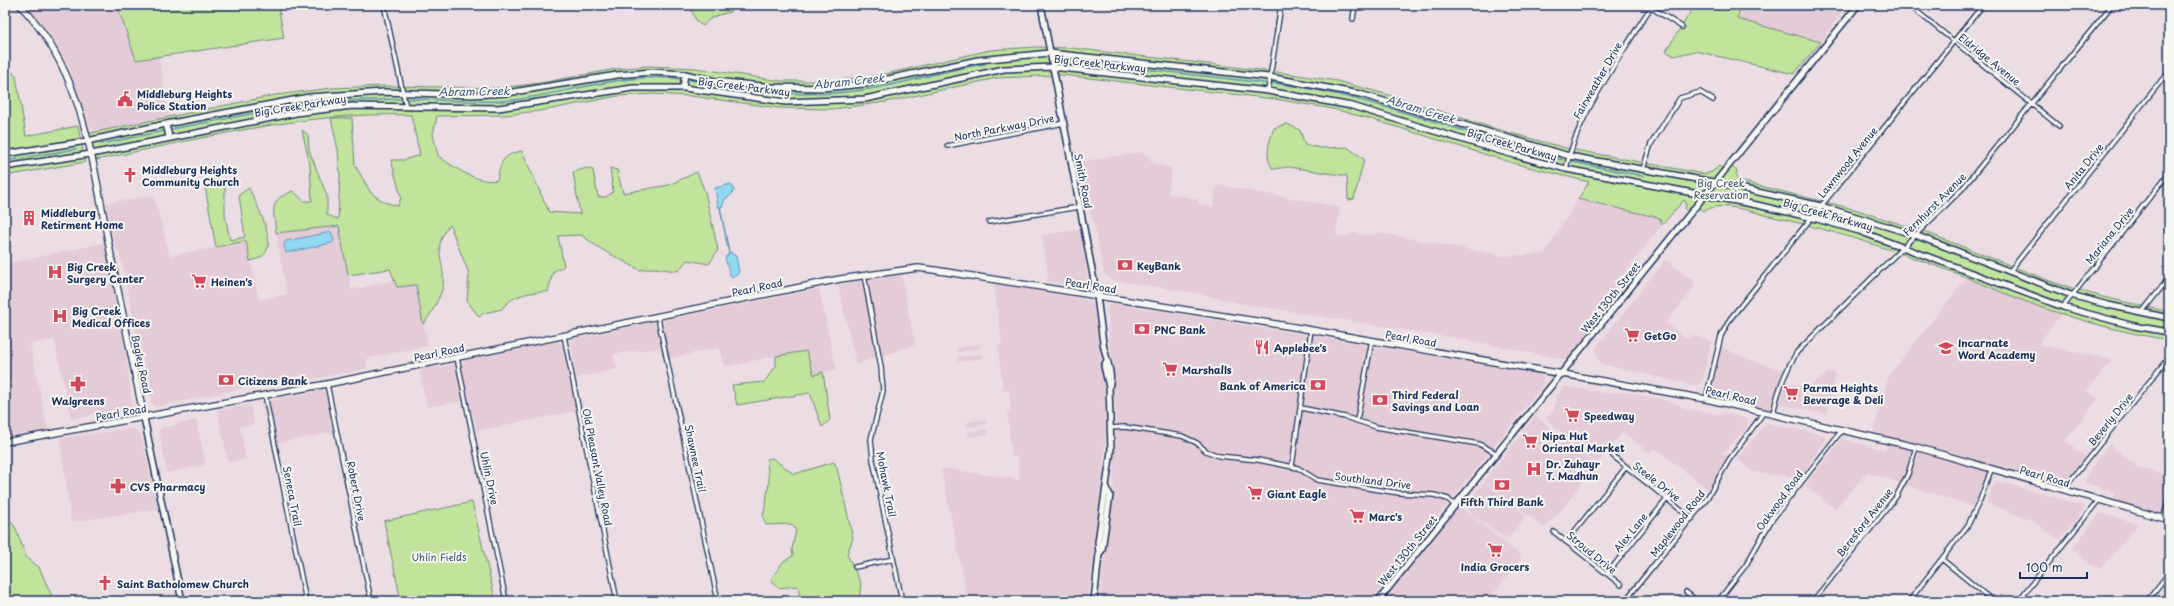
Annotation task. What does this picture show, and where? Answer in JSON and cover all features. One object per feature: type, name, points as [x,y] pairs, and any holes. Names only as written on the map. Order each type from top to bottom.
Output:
[{"type":"main road","name":"Bagley Road","points":[[20,5],[49,41],[70,79],[76,97],[91,154],[144,418]]},
{"type":"main road","name":"Pearl Road","points":[[5,442],[327,384],[658,318],[864,274],[918,268],[1372,340],[1706,399],[1916,447],[2098,501],[2166,519]]},
{"type":"street","points":[[384,5],[406,107]]},
{"type":"street","name":"Smith Road","points":[[1040,5],[1097,296],[1106,361],[1104,366],[1109,387],[1111,451],[1107,490],[1098,542],[1099,554],[1094,601]]},
{"type":"street","points":[[1268,91],[1281,5]]},
{"type":"street","points":[[1353,19],[1356,5]]},
{"type":"street","name":"West 130th Street","points":[[1378,601],[1713,182],[1858,5]]},
{"type":"street","name":"Eldridge Avenue","points":[[1909,5],[2059,126]]},
{"type":"street","name":"Lawnwood Avenue","points":[[1706,399],[1721,336],[1730,319],[1983,5]]},
{"type":"street","name":"Fernhurst Avenue","points":[[1773,414],[1776,398],[1787,367],[1797,352],[1962,190],[2112,5]]},
{"type":"street","points":[[1650,6],[1682,27]]},
{"type":"street","name":"Fairweather Drive","points":[[1566,169],[1569,156],[1585,115],[1650,6]]},
{"type":"street","name":"Big Creek Parkway","points":[[5,154],[87,141],[166,124],[309,97],[383,92],[492,94],[554,86],[617,75],[652,72],[685,74],[737,84],[772,87],[823,88],[864,84],[978,60],[1050,53],[1269,77],[1360,94],[1569,156],[1713,182],[1821,206],[1915,235],[2072,295],[2108,305],[2169,318]]},
{"type":"street","name":"Big Creek Parkway","points":[[5,167],[91,154],[169,137],[314,110],[352,106],[498,108],[633,88],[684,88],[786,102],[864,99],[1004,69],[1052,67],[1268,91],[1352,106],[1507,153],[1566,169],[1703,195],[1812,218],[1859,231],[2063,307],[2134,326],[2169,332]]},
{"type":"street","name":"Anita Drive","points":[[2009,272],[2169,71]]},
{"type":"street","points":[[684,88],[685,74]]},
{"type":"street","points":[[1643,169],[1651,144],[1680,98],[1700,92],[1713,100]]},
{"type":"street","name":"North Parkway Drive","points":[[947,146],[1064,123]]},
{"type":"street","points":[[166,124],[169,137]]},
{"type":"street","name":"Mariana Drive","points":[[2063,307],[2169,173]]},
{"type":"street","points":[[989,222],[1079,207]]},
{"type":"street","name":"Mohawk Trail","points":[[864,274],[881,367],[883,391],[871,439],[873,460],[902,601]]},
{"type":"street","points":[[2142,312],[2169,278]]},
{"type":"street","name":"Shawnee Trail","points":[[658,318],[718,601]]},
{"type":"street","points":[[1292,466],[1311,330]]},
{"type":"street","name":"Old Pleasant Valley Road","points":[[564,336],[617,601]]},
{"type":"street","points":[[1357,420],[1372,340]]},
{"type":"street","name":"Beverly Drive","points":[[2063,490],[2169,357]]},
{"type":"street","name":"Uhlin Drive","points":[[457,358],[506,601]]},
{"type":"street","name":"Robert Drive","points":[[327,384],[371,601]]},
{"type":"street","name":"Seneca Trail","points":[[265,395],[306,601]]},
{"type":"street","points":[[1301,408],[1357,420],[1376,427],[1479,444],[1496,453]]},
{"type":"street","name":"Maplewood Road","points":[[1625,601],[1706,500],[1729,460],[1764,412]]},
{"type":"street","name":"Bagley Road","points":[[144,418],[182,601]]},
{"type":"street","name":"Southland Drive","points":[[1110,428],[1125,427],[1182,436],[1197,443],[1206,452],[1219,456],[1258,460],[1292,466],[1303,470],[1317,480],[1399,493],[1434,495],[1448,499],[1454,505]]},
{"type":"street","name":"Oakwood Road","points":[[1718,601],[1746,565],[1771,521],[1842,430]]},
{"type":"street","name":"Beresford Avenue","points":[[1813,601],[1896,497],[1908,474],[1916,447]]},
{"type":"street","name":"Steele Drive","points":[[1614,456],[1692,519]]},
{"type":"street","points":[[1566,542],[1626,467]]},
{"type":"street","points":[[1909,601],[1943,560],[1968,525],[1991,470]]},
{"type":"street","name":"Alex Lane","points":[[1607,574],[1667,499]]},
{"type":"street","points":[[2166,519],[2169,499]]},
{"type":"street","points":[[2018,601],[2098,501]]},
{"type":"street","name":"Stroud Drive","points":[[1554,532],[1621,585]]},
{"type":"street","points":[[855,567],[893,559]]},
{"type":"street","points":[[1943,560],[1993,601]]},
{"type":"street","points":[[2147,601],[2169,573]]},
{"type":"street","points":[[1686,592],[1697,601]]},
{"type":"shaded area","points":[[25,5],[117,5],[136,60],[159,57],[169,121],[96,134],[91,129],[69,68],[54,41]]},
{"type":"shaded area","points":[[1741,5],[1841,5],[1845,7],[1821,42],[1737,19]]},
{"type":"shaded area","points":[[1143,152],[1154,164],[1172,168],[1168,193],[1198,200],[1198,204],[1213,207],[1217,185],[1340,207],[1336,235],[1344,237],[1352,233],[1372,235],[1380,233],[1503,256],[1544,254],[1578,199],[1661,218],[1662,225],[1623,275],[1612,282],[1624,287],[1567,360],[1467,340],[1239,303],[1197,293],[1111,280],[1104,273],[1096,233],[1078,162]]},
{"type":"shaded area","points":[[154,196],[170,256],[246,241],[259,300],[287,294],[276,233],[339,226],[351,290],[396,280],[416,285],[428,346],[368,358],[366,369],[306,380],[304,375],[156,407],[152,404],[119,250],[116,250],[106,203]]},
{"type":"shaded area","points":[[1081,229],[1089,285],[1081,287],[1047,281],[1048,274],[1042,235]]},
{"type":"shaded area","points":[[104,243],[126,353],[132,407],[71,419],[54,339],[30,344],[48,430],[5,437],[5,264]]},
{"type":"shaded area","points":[[1665,260],[1694,281],[1694,288],[1666,323],[1687,339],[1692,335],[1711,341],[1702,382],[1697,386],[1600,364],[1595,349]]},
{"type":"shaded area","points":[[901,274],[915,345],[856,364],[838,285]]},
{"type":"shaded area","points":[[1966,278],[2017,298],[2062,313],[2038,344],[2112,360],[2087,391],[2098,399],[2065,440],[2086,457],[2062,487],[1873,433],[1889,375]]},
{"type":"shaded area","points":[[994,284],[1084,299],[1092,302],[1094,306],[1104,386],[1105,437],[1101,506],[1088,601],[968,601],[941,468],[1020,480],[1017,456],[1012,457],[1007,412],[1011,411],[1009,390],[1003,391],[998,346],[1002,345]]},
{"type":"shaded area","points":[[819,289],[836,369],[814,375],[788,353],[725,367],[719,348],[669,358],[663,331],[664,320]]},
{"type":"shaded area","points":[[1112,303],[1537,373],[1544,379],[1540,389],[1370,601],[1099,601],[1113,492],[1115,451],[1116,423],[1107,306]]},
{"type":"shaded area","points":[[653,322],[655,323],[661,348],[613,354],[617,369],[576,378],[571,341],[574,339]]},
{"type":"shaded area","points":[[558,341],[561,343],[564,350],[581,410],[476,431],[469,400],[427,407],[419,370],[462,363],[467,360]]},
{"type":"shaded area","points":[[979,344],[980,348],[957,352],[957,348]]},
{"type":"shaded area","points":[[1720,347],[1753,361],[1784,370],[1771,410],[1710,396]]},
{"type":"shaded area","points":[[981,354],[982,358],[958,362],[957,357]]},
{"type":"shaded area","points":[[1829,372],[1833,372],[1835,376],[1827,414],[1778,404],[1786,383],[1810,388],[1812,384]]},
{"type":"shaded area","points":[[1564,386],[1606,393],[1625,392],[1670,401],[1686,409],[1722,415],[1724,413],[1747,419],[1747,427],[1723,453],[1728,457],[1709,490],[1655,448],[1649,452],[1623,432],[1597,463],[1579,450],[1546,418],[1554,410],[1556,396]]},
{"type":"shaded area","points":[[325,389],[334,432],[272,444],[261,402]]},
{"type":"shaded area","points":[[251,405],[254,424],[240,427],[246,459],[228,462],[217,410]]},
{"type":"shaded area","points":[[1536,416],[1594,463],[1593,468],[1567,503],[1545,528],[1484,481]]},
{"type":"shaded area","points":[[986,419],[987,424],[967,427],[966,423]]},
{"type":"shaded area","points":[[196,420],[206,464],[167,473],[159,432],[161,428]]},
{"type":"shaded area","points":[[1766,423],[1825,435],[1826,439],[1804,472],[1797,477],[1753,472],[1737,459]]},
{"type":"shaded area","points":[[133,428],[140,433],[142,438],[158,509],[71,522],[60,438]]},
{"type":"shaded area","points":[[987,429],[988,434],[969,437],[968,432]]},
{"type":"shaded area","points":[[1842,439],[1885,450],[1890,443],[1987,471],[1974,507],[1867,472],[1835,509],[1805,485]]},
{"type":"shaded area","points":[[2109,444],[2137,467],[2169,476],[2169,493],[2162,514],[2113,500],[2116,492],[2085,483],[2086,476]]},
{"type":"shaded area","points":[[1995,480],[2084,506],[2085,508],[2060,539],[2056,538],[2034,521],[1986,503]]},
{"type":"shaded area","points":[[1484,482],[1526,515],[1509,537],[1504,537],[1473,516],[1465,505]]},
{"type":"shaded area","points":[[1460,506],[1522,557],[1488,601],[1383,601]]},
{"type":"shaded area","points":[[2100,513],[2139,524],[2101,568],[2092,566],[2072,549]]},
{"type":"green space","points":[[117,5],[278,5],[284,38],[136,60]]},
{"type":"green space","points":[[689,5],[735,5],[730,12],[712,18],[703,26],[697,22]]},
{"type":"green space","points":[[1695,5],[1741,5],[1737,19],[1821,42],[1794,74],[1695,51],[1674,56],[1666,51]]},
{"type":"green space","name":"Big Creek Reservation","points":[[1036,47],[1071,48],[1277,72],[1337,81],[1389,95],[1493,128],[1565,148],[1704,174],[1712,172],[1719,166],[1724,170],[1729,165],[1737,171],[1736,177],[1739,181],[1854,209],[1928,233],[2055,283],[2103,297],[2169,312],[2169,340],[2120,330],[2072,317],[2040,307],[1918,259],[1831,232],[1742,209],[1716,207],[1704,212],[1696,205],[1690,213],[1685,209],[1686,203],[1684,200],[1662,225],[1660,218],[1578,199],[1589,182],[1516,164],[1371,119],[1333,109],[1275,99],[1062,75],[997,78],[886,102],[833,109],[779,108],[691,96],[654,94],[618,96],[546,110],[506,115],[437,116],[433,134],[438,156],[466,174],[489,181],[497,180],[501,164],[506,157],[522,151],[549,212],[580,214],[573,172],[587,168],[593,170],[598,197],[606,197],[613,192],[610,168],[617,170],[623,193],[669,185],[697,172],[705,192],[718,250],[709,264],[687,260],[678,271],[653,268],[640,270],[601,249],[581,235],[558,236],[564,266],[553,272],[548,292],[535,292],[516,297],[502,309],[484,313],[479,317],[467,301],[469,274],[450,225],[444,233],[440,247],[443,269],[442,290],[432,312],[423,324],[416,285],[397,287],[390,269],[348,275],[339,226],[276,233],[274,212],[274,207],[279,199],[293,191],[304,201],[312,201],[310,165],[302,130],[308,135],[309,150],[327,196],[327,215],[338,219],[340,175],[338,150],[331,118],[352,118],[355,165],[371,193],[384,202],[398,206],[401,197],[391,160],[404,160],[420,155],[411,115],[371,115],[330,118],[290,122],[210,136],[91,161],[86,134],[276,95],[331,88],[387,86],[500,88],[540,83],[616,69],[648,66],[695,68],[781,81],[831,81],[881,75],[990,50]]},
{"type":"green space","points":[[5,66],[16,76],[26,136],[78,126],[85,162],[5,176]]},
{"type":"green space","points":[[1287,124],[1300,130],[1305,145],[1321,148],[1347,147],[1364,159],[1354,199],[1348,200],[1347,176],[1289,167],[1273,169],[1270,164],[1268,154],[1270,138],[1274,128]]},
{"type":"green space","points":[[211,177],[221,181],[225,187],[225,216],[230,240],[245,237],[239,195],[249,188],[263,219],[268,237],[267,250],[260,257],[250,261],[246,241],[216,247],[204,181]]},
{"type":"green space","points":[[806,351],[814,375],[823,372],[830,420],[822,427],[810,393],[737,405],[732,385],[764,382],[776,366],[776,356]]},
{"type":"green space","points":[[772,458],[794,474],[834,462],[837,468],[853,538],[847,554],[861,584],[859,601],[795,601],[800,599],[798,586],[778,588],[771,579],[783,562],[793,556],[792,549],[796,530],[792,524],[766,525],[763,517],[769,484],[767,459]]},
{"type":"green space","name":"Uhlin Fields","points":[[472,502],[495,599],[483,601],[401,601],[384,521]]},
{"type":"green space","points":[[5,512],[16,529],[26,557],[39,567],[54,601],[5,601]]},
{"type":"water","points":[[731,184],[734,190],[731,195],[725,199],[722,207],[718,207],[715,188]]},
{"type":"water","points":[[331,232],[334,241],[332,243],[286,253],[284,244],[286,241]]},
{"type":"water","points":[[730,252],[736,256],[739,272],[733,277],[730,275],[725,258]]},
{"type":"waterway","name":"Abram Creek","points":[[1065,60],[1265,83]]},
{"type":"waterway","name":"Abram Creek","points":[[715,83],[756,91],[819,94],[881,87],[985,64]]},
{"type":"waterway","name":"Abram Creek","points":[[409,99],[500,101],[534,97],[597,84],[639,78],[681,79]]},
{"type":"waterway","name":"Abram Creek","points":[[690,80],[712,83]]},
{"type":"waterway","name":"Abram Creek","points":[[1272,83],[1309,89],[1382,106],[1563,160]]},
{"type":"waterway","name":"Abram Creek","points":[[172,129],[313,102],[400,99]]},
{"type":"waterway","name":"Abram Creek","points":[[101,144],[164,131]]},
{"type":"waterway","name":"Abram Creek","points":[[5,161],[76,149]]},
{"type":"waterway","name":"Abram Creek","points":[[1573,162],[1643,176]]},
{"type":"waterway","points":[[720,207],[729,253]]},
{"type":"place","name":"Middleburg Heights Police Station","points":[[125,99]]},
{"type":"place","name":"Middleburg Heights Community Church","points":[[130,175]]},
{"type":"place","name":"Middleburg Retirment Home","points":[[29,218]]},
{"type":"place","name":"KeyBank","points":[[1125,265]]},
{"type":"place","name":"Big Creek Surgery Center","points":[[55,272]]},
{"type":"place","name":"Heinen's","points":[[199,281]]},
{"type":"place","name":"Big Creek Medical Offices","points":[[60,316]]},
{"type":"place","name":"PNC Bank","points":[[1142,329]]},
{"type":"place","name":"GetGo","points":[[1632,335]]},
{"type":"place","name":"Applebee's","points":[[1262,347]]},
{"type":"place","name":"Incarnate Word Academy","points":[[1946,348]]},
{"type":"place","name":"Marshalls","points":[[1170,369]]},
{"type":"place","name":"Citizens Bank","points":[[226,380]]},
{"type":"place","name":"Walgreens","points":[[78,384]]},
{"type":"place","name":"Bank of America","points":[[1318,385]]},
{"type":"place","name":"Parma Heights Beverage & Deli","points":[[1791,393]]},
{"type":"place","name":"Third Federal Savings and Loan","points":[[1380,400]]},
{"type":"place","name":"Speedway","points":[[1572,415]]},
{"type":"place","name":"Nipa Hut Oriental Market","points":[[1530,441]]},
{"type":"place","name":"Dr. Zuhayr T. Madhun","points":[[1534,469]]},
{"type":"place","name":"Fifth Third Bank","points":[[1502,485]]},
{"type":"place","name":"CVS Pharmacy","points":[[118,486]]},
{"type":"place","name":"Giant Eagle","points":[[1255,493]]},
{"type":"place","name":"Marc's","points":[[1357,516]]},
{"type":"place","name":"India Grocers","points":[[1495,550]]},
{"type":"place","name":"Saint Batholomew Church","points":[[105,583]]}]
